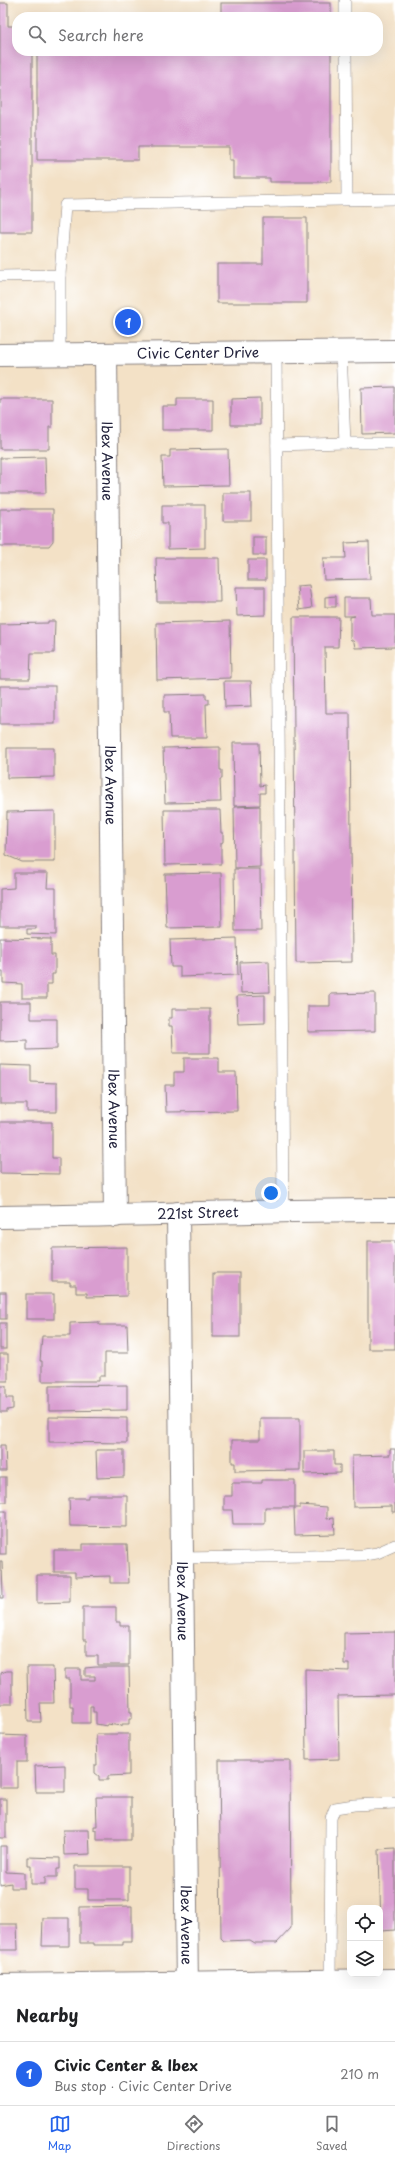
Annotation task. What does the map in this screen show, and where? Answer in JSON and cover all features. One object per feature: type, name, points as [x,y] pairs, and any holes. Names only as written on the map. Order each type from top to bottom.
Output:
[{"type":"street","name":"Civic Center Drive","points":[[0,355],[395,350]]},
{"type":"street","name":"Ibex Avenue","points":[[106,354],[115,1216]]},
{"type":"street","name":"221st Street","points":[[0,1217],[115,1216],[283,1210],[395,1210]]},
{"type":"street","name":"Ibex Avenue","points":[[178,1214],[186,1986]]},
{"type":"street","points":[[0,1985],[186,1986],[395,1980]]},
{"type":"lane","points":[[345,0],[345,12]]},
{"type":"lane","points":[[346,56],[347,199]]},
{"type":"lane","points":[[60,354],[60,275],[65,204],[395,199]]},
{"type":"lane","points":[[0,276],[60,275]]},
{"type":"lane","points":[[341,351],[345,443]]},
{"type":"lane","points":[[276,352],[283,1210]]},
{"type":"lane","points":[[277,445],[395,443]]},
{"type":"lane","points":[[181,1558],[364,1556],[377,1553],[395,1545]]},
{"type":"lane","points":[[330,1981],[331,1818],[336,1808],[354,1805],[395,1803]]},
{"type":"building","points":[[0,3],[8,3],[8,26],[12,26],[12,56],[32,56],[32,232],[0,232]]},
{"type":"building","points":[[221,3],[331,3],[331,12],[221,12]]},
{"type":"building","points":[[37,56],[331,56],[331,182],[270,182],[270,178],[233,178],[233,160],[229,160],[229,147],[138,147],[138,160],[37,160]]},
{"type":"building","points":[[263,218],[307,218],[307,303],[217,303],[217,264],[263,264]]},
{"type":"building","points":[[395,387],[395,433],[362,434],[361,388]]},
{"type":"building","points":[[260,398],[260,425],[231,425],[231,399]]},
{"type":"building","points":[[0,399],[52,399],[52,427],[49,427],[49,449],[0,449]]},
{"type":"building","points":[[177,399],[213,399],[213,430],[162,430],[162,406],[177,406]]},
{"type":"building","points":[[228,449],[229,485],[163,486],[162,457],[170,457],[170,450]]},
{"type":"building","points":[[45,457],[46,493],[0,493],[0,458]]},
{"type":"building","points":[[223,493],[251,493],[251,521],[223,521]]},
{"type":"building","points":[[162,505],[205,505],[205,548],[168,549],[168,523],[162,523]]},
{"type":"building","points":[[0,509],[53,509],[53,541],[49,546],[0,546]]},
{"type":"building","points":[[253,537],[266,537],[266,555],[253,555]]},
{"type":"building","points":[[369,542],[370,579],[324,580],[323,558],[346,558],[345,543]]},
{"type":"building","points":[[156,558],[219,558],[220,602],[157,602]]},
{"type":"building","points":[[248,560],[266,560],[266,580],[248,580]]},
{"type":"building","points":[[309,585],[312,608],[299,610],[297,586]]},
{"type":"building","points":[[236,587],[265,587],[265,615],[237,616]]},
{"type":"building","points":[[336,596],[336,607],[325,607],[325,597]]},
{"type":"building","points":[[344,598],[371,598],[372,615],[395,615],[395,647],[355,648],[354,642],[350,639],[350,617],[355,616],[344,616]]},
{"type":"building","points":[[293,617],[339,617],[338,647],[325,647],[326,713],[350,713],[352,962],[296,963]]},
{"type":"building","points":[[48,621],[55,621],[54,653],[31,653],[30,679],[0,679],[0,624],[48,623]]},
{"type":"building","points":[[230,621],[231,678],[157,680],[156,623]]},
{"type":"building","points":[[224,681],[251,681],[252,706],[225,707]]},
{"type":"building","points":[[0,686],[55,686],[55,724],[0,724]]},
{"type":"building","points":[[206,694],[206,699],[209,699],[209,704],[206,704],[207,738],[170,738],[169,712],[164,712],[164,695]]},
{"type":"building","points":[[233,743],[259,743],[260,786],[265,785],[265,793],[260,793],[260,805],[234,806]]},
{"type":"building","points":[[220,747],[220,770],[222,770],[222,779],[220,779],[221,802],[165,803],[163,748]]},
{"type":"building","points":[[7,748],[54,748],[54,777],[7,778]]},
{"type":"building","points":[[260,806],[260,867],[235,868],[234,807]]},
{"type":"building","points":[[164,810],[220,810],[221,833],[223,833],[223,842],[221,843],[221,864],[165,865]]},
{"type":"building","points":[[55,811],[55,862],[22,862],[6,855],[7,812]]},
{"type":"building","points":[[234,869],[260,869],[261,931],[235,931]]},
{"type":"building","points":[[14,873],[48,873],[47,888],[56,888],[56,935],[27,934],[27,929],[36,929],[36,926],[0,926],[0,889],[14,888]]},
{"type":"building","points":[[221,873],[222,927],[167,928],[165,874]]},
{"type":"building","points":[[0,938],[51,939],[51,955],[55,955],[55,974],[52,974],[52,984],[47,984],[47,998],[22,998],[22,984],[3,983],[3,971],[0,971]]},
{"type":"building","points":[[237,938],[238,975],[180,977],[180,967],[171,967],[170,940]]},
{"type":"building","points":[[269,961],[270,992],[241,993],[240,962]]},
{"type":"building","points":[[375,993],[375,1031],[308,1032],[308,1006],[330,1006],[330,994]]},
{"type":"building","points":[[265,995],[265,1023],[238,1024],[237,996]]},
{"type":"building","points":[[0,1002],[31,1002],[31,1019],[57,1019],[57,1049],[27,1050],[27,1040],[0,1041]]},
{"type":"building","points":[[172,1009],[210,1009],[210,1053],[173,1053],[172,1026],[169,1026],[169,1018],[172,1018]]},
{"type":"building","points":[[184,1058],[219,1058],[219,1072],[236,1072],[237,1111],[166,1112],[165,1085],[174,1085],[174,1072],[184,1072]]},
{"type":"building","points":[[0,1065],[31,1066],[31,1082],[57,1083],[57,1112],[27,1112],[27,1104],[0,1104]]},
{"type":"building","points":[[0,1122],[52,1122],[52,1158],[59,1158],[59,1174],[0,1173]]},
{"type":"building","points":[[368,1241],[395,1241],[395,1349],[368,1349]]},
{"type":"building","points":[[127,1247],[127,1296],[87,1297],[87,1293],[76,1293],[76,1285],[70,1285],[70,1282],[52,1282],[52,1248]]},
{"type":"building","points":[[213,1273],[240,1273],[240,1337],[213,1337]]},
{"type":"building","points":[[0,1292],[6,1292],[6,1319],[0,1319]]},
{"type":"building","points":[[26,1294],[54,1294],[54,1319],[26,1319]]},
{"type":"building","points":[[99,1322],[99,1325],[127,1325],[128,1353],[105,1353],[105,1376],[99,1376],[99,1381],[42,1381],[42,1361],[40,1361],[42,1336],[70,1336],[70,1323]]},
{"type":"building","points":[[0,1323],[6,1323],[6,1349],[0,1349]]},
{"type":"building","points":[[0,1354],[8,1354],[8,1381],[0,1381]]},
{"type":"building","points":[[127,1385],[127,1410],[49,1411],[49,1386]]},
{"type":"building","points":[[0,1386],[6,1386],[6,1398],[13,1398],[13,1409],[7,1410],[7,1412],[0,1412]]},
{"type":"building","points":[[49,1417],[127,1418],[127,1443],[49,1442]]},
{"type":"building","points":[[260,1418],[300,1418],[300,1470],[235,1471],[235,1463],[232,1463],[232,1440],[260,1440]]},
{"type":"building","points":[[0,1445],[5,1445],[6,1471],[0,1471]]},
{"type":"building","points":[[390,1449],[395,1449],[395,1512],[392,1512],[392,1506],[353,1507],[352,1456],[390,1455]]},
{"type":"building","points":[[96,1450],[124,1450],[124,1477],[97,1478]]},
{"type":"building","points":[[304,1451],[334,1451],[334,1465],[340,1465],[340,1473],[304,1474]]},
{"type":"building","points":[[0,1477],[6,1477],[6,1502],[0,1502]]},
{"type":"building","points":[[262,1480],[295,1480],[295,1507],[265,1507],[265,1524],[233,1524],[232,1510],[224,1510],[224,1496],[232,1496],[232,1483],[262,1483]]},
{"type":"building","points":[[88,1495],[127,1495],[127,1527],[70,1526],[69,1498],[88,1498]]},
{"type":"building","points":[[300,1505],[327,1507],[327,1519],[334,1518],[335,1534],[295,1535],[294,1508],[300,1508]]},
{"type":"building","points":[[0,1511],[6,1511],[6,1554],[0,1554]]},
{"type":"building","points":[[83,1544],[127,1544],[129,1583],[110,1583],[110,1576],[75,1577],[75,1572],[54,1572],[54,1550],[83,1550]]},
{"type":"building","points":[[0,1561],[2,1561],[3,1598],[0,1598]]},
{"type":"building","points":[[37,1575],[70,1575],[70,1602],[37,1603]]},
{"type":"building","points":[[83,1607],[116,1607],[116,1622],[120,1622],[120,1626],[129,1626],[129,1665],[98,1665],[98,1656],[86,1656],[86,1640],[83,1640]]},
{"type":"building","points":[[395,1632],[395,1695],[338,1696],[339,1759],[306,1760],[305,1669],[349,1671],[349,1664],[344,1664],[344,1633]]},
{"type":"building","points":[[27,1667],[53,1667],[54,1703],[40,1703],[41,1722],[28,1722]]},
{"type":"building","points":[[129,1667],[130,1712],[132,1712],[132,1719],[129,1719],[129,1724],[122,1724],[122,1726],[107,1724],[107,1726],[96,1724],[96,1712],[93,1712],[93,1706],[90,1706],[90,1723],[73,1723],[73,1706],[70,1706],[70,1679],[65,1679],[65,1669],[81,1669],[81,1680],[95,1680],[95,1676],[85,1676],[85,1668]]},
{"type":"building","points":[[12,1671],[12,1704],[0,1704],[0,1673]]},
{"type":"building","points":[[96,1734],[129,1734],[129,1775],[108,1776],[108,1780],[99,1780],[99,1776],[95,1773],[95,1765],[97,1765]]},
{"type":"building","points":[[0,1735],[27,1736],[27,1762],[17,1762],[17,1788],[0,1788]]},
{"type":"building","points":[[219,1760],[290,1760],[291,1928],[277,1943],[255,1943],[250,1940],[224,1941],[221,1938]]},
{"type":"building","points":[[65,1765],[65,1792],[36,1792],[35,1766]]},
{"type":"building","points":[[96,1797],[131,1797],[131,1840],[97,1840],[97,1830],[94,1831],[94,1826],[97,1826]]},
{"type":"building","points":[[0,1799],[6,1799],[6,1838],[0,1838]]},
{"type":"building","points":[[63,1830],[89,1830],[90,1854],[64,1855]]},
{"type":"building","points":[[0,1846],[6,1846],[6,1872],[24,1873],[24,1888],[11,1888],[11,1883],[0,1885]]},
{"type":"building","points":[[395,1848],[395,1930],[383,1931],[383,1905],[380,1905],[379,1849]]},
{"type":"building","points":[[27,1857],[60,1858],[60,1869],[57,1869],[57,1877],[45,1877],[45,1884],[31,1884],[31,1865],[27,1865]]},
{"type":"building","points":[[75,1866],[129,1866],[129,1900],[88,1900],[88,1889],[75,1889]]},
{"type":"building","points":[[132,1906],[132,1942],[123,1942],[123,1945],[94,1945],[94,1943],[80,1943],[80,1907]]},
{"type":"building","points":[[43,1918],[69,1918],[69,1946],[42,1946]]},
{"type":"building","points":[[0,1924],[17,1924],[18,1950],[0,1950]]},
{"type":"place","name":"Civic Center & Ibex","points":[[128,322]]}]
